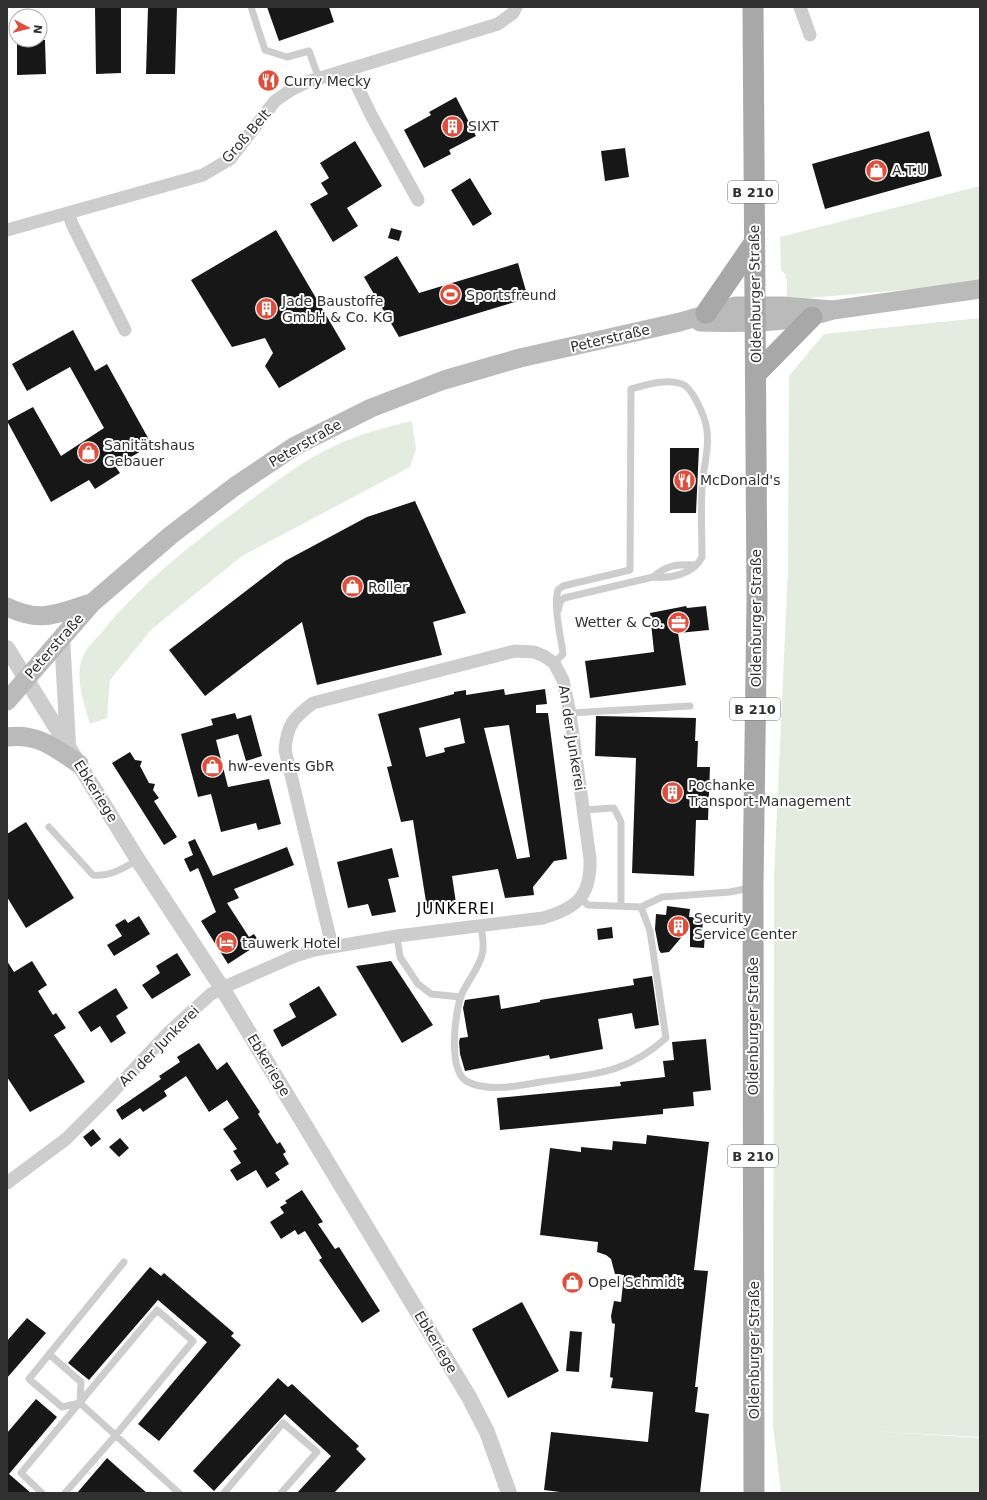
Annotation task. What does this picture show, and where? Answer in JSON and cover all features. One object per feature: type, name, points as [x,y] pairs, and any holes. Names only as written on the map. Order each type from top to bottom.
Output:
[{"type":"main road","name":"Oldenburger Straße","points":[[753,7],[757,599],[753,887],[754,1493]]},
{"type":"main road","points":[[706,313],[754,243]]},
{"type":"main road","points":[[755,313],[833,310],[980,289]]},
{"type":"main road","name":"Peterstraße","points":[[7,700],[92,603],[171,535],[234,487],[295,446],[371,408],[444,380],[520,358],[680,322],[706,313],[735,306],[755,313]]},
{"type":"main road","points":[[755,313],[784,321],[812,317],[833,310]]},
{"type":"main road","name":"Peterstraße","points":[[680,322],[727,323],[755,313]]},
{"type":"main road","points":[[756,374],[812,317]]},
{"type":"main road","points":[[7,607],[20,613],[42,617],[92,603]]},
{"type":"main road","points":[[7,737],[30,737],[47,742],[79,764]]},
{"type":"street","name":"Groß Belt","points":[[7,230],[69,214],[203,175],[230,159],[275,101],[291,90],[349,69],[498,24],[513,13],[516,7]]},
{"type":"street","points":[[800,7],[810,35]]},
{"type":"street","points":[[349,69],[371,115],[418,200]]},
{"type":"street","points":[[69,214],[72,224],[125,330]]},
{"type":"street","points":[[62,637],[68,748]]},
{"type":"street","name":"Ebkeriege","points":[[7,648],[138,860],[222,988],[470,1397],[487,1432],[509,1493]]},
{"type":"street","points":[[332,946],[285,750],[286,735],[292,721],[313,703],[514,651],[534,652],[554,664]]},
{"type":"street","name":"An der Junkerei","points":[[7,1183],[66,1139],[108,1097],[168,1032],[211,994],[222,988],[295,956],[332,946],[481,924],[549,916],[572,907],[580,898],[590,876],[570,713],[563,680],[560,671],[554,664]]},
{"type":"lane","points":[[251,7],[265,50],[287,57],[309,51],[319,79]]},
{"type":"lane","points":[[554,664],[563,654],[556,595],[558,590],[563,586],[630,570],[630,388],[667,383],[682,384],[688,388],[703,414],[707,427],[706,464],[703,478],[702,557],[699,563],[685,573],[662,578],[653,577],[564,598],[560,602],[558,611]]},
{"type":"lane","points":[[570,713],[690,706]]},
{"type":"lane","points":[[583,810],[614,808],[621,822],[621,905]]},
{"type":"lane","points":[[49,827],[93,875],[104,876],[112,874],[138,860]]},
{"type":"lane","points":[[580,898],[588,905],[621,905],[641,907],[662,897],[730,892],[753,887]]},
{"type":"lane","points":[[481,924],[483,954],[461,997],[454,1039],[455,1058],[459,1070],[466,1082],[483,1087],[519,1086],[608,1072],[628,1065],[657,1046],[666,1038],[650,931],[641,907]]},
{"type":"lane","points":[[397,936],[400,957],[418,984],[431,994],[461,997]]},
{"type":"lane","points":[[80,1403],[62,1407],[29,1379],[124,1262]]},
{"type":"lane","points":[[42,1493],[21,1473],[157,1310],[193,1341],[66,1493]]},
{"type":"lane","points":[[49,1354],[81,1382],[80,1403],[179,1493]]},
{"type":"lane","points":[[224,1493],[283,1423],[317,1452],[281,1493]]},
{"type":"shaded area","points":[[980,186],[980,280],[927,288],[808,298],[787,297],[787,283],[785,274],[781,270],[780,237]]},
{"type":"shaded area","points":[[980,318],[980,1437],[872,1431],[980,1438],[980,1493],[781,1493],[773,1425],[774,876],[788,569],[789,376],[824,334]]},
{"type":"shaded area","points":[[412,421],[416,449],[410,467],[242,556],[152,629],[110,680],[107,718],[90,724],[81,690],[79,673],[80,664],[84,653],[118,613],[171,562],[279,479],[311,458],[334,446],[363,434]]},
{"type":"building","points":[[95,7],[121,7],[121,73],[96,74]]},
{"type":"building","points":[[148,7],[177,7],[175,74],[146,74]]},
{"type":"building","points":[[267,7],[329,7],[334,22],[279,41]]},
{"type":"building","points":[[17,48],[45,48],[46,74],[17,75]]},
{"type":"building","points":[[456,97],[476,136],[449,150],[451,154],[424,168],[404,130],[431,115],[429,112]]},
{"type":"building","name":"A.T.U","points":[[929,131],[942,176],[825,209],[812,164]]},
{"type":"building","points":[[355,141],[382,186],[347,208],[358,226],[333,242],[310,204],[328,194],[321,183],[329,178],[320,163]]},
{"type":"building","points":[[625,148],[629,177],[605,181],[601,151]]},
{"type":"building","points":[[470,178],[492,214],[473,226],[451,190]]},
{"type":"building","points":[[391,228],[402,231],[399,241],[388,238]]},
{"type":"building","name":"Jade Baustoffe GmbH & Co. KG","points":[[276,230],[346,349],[279,388],[265,366],[273,353],[265,338],[232,347],[191,280]]},
{"type":"building","name":"Sportsfreund","points":[[397,256],[419,293],[518,263],[528,298],[399,337],[364,277]]},
{"type":"building","points":[[73,330],[95,371],[107,364],[152,445],[115,466],[120,473],[95,489],[89,480],[51,502],[7,421],[33,407],[61,456],[104,428],[70,367],[27,391],[12,364]]},
{"type":"building","name":"McDonald's","points":[[670,448],[699,448],[696,513],[670,513]]},
{"type":"building","name":"Roller","points":[[415,501],[466,613],[433,622],[442,655],[317,685],[302,622],[205,696],[169,650],[285,561],[367,517]]},
{"type":"building","points":[[686,606],[687,608],[706,606],[709,630],[678,633],[686,685],[590,698],[585,661],[654,652],[650,613]]},
{"type":"building","points":[[504,689],[505,695],[545,689],[547,704],[536,705],[536,713],[548,713],[567,859],[554,861],[533,887],[534,895],[505,898],[498,869],[452,876],[456,903],[427,908],[413,820],[401,822],[387,767],[392,766],[378,714],[454,694],[454,692],[466,690],[466,695]],"holes":[[[460,718],[465,743],[444,748],[445,752],[426,757],[419,728]],[[509,725],[530,857],[517,859],[484,728]]]},
{"type":"building","points":[[235,713],[237,719],[251,715],[262,756],[246,761],[238,734],[216,740],[228,787],[269,779],[281,824],[258,830],[256,823],[221,832],[211,794],[198,797],[181,734],[213,725],[211,719]]},
{"type":"building","name":"Pochanke Transport-Management","points":[[596,716],[696,718],[695,741],[698,741],[697,767],[710,767],[708,820],[696,820],[694,876],[632,873],[636,758],[595,756]]},
{"type":"building","points":[[130,752],[135,760],[142,761],[140,766],[149,783],[155,784],[153,790],[159,798],[154,801],[177,837],[164,845],[112,763]]},
{"type":"building","points":[[26,822],[74,898],[26,928],[7,897],[7,834]]},
{"type":"building","points":[[195,839],[213,876],[287,847],[294,865],[234,889],[239,898],[227,903],[249,937],[254,934],[260,943],[228,964],[201,921],[216,912],[198,868],[190,872],[184,859],[193,855],[188,842]]},
{"type":"building","points":[[392,848],[399,877],[388,879],[396,912],[372,916],[368,904],[348,908],[337,862]]},
{"type":"building","name":"Security Service Center","points":[[667,906],[690,909],[689,917],[703,918],[702,934],[705,934],[704,948],[690,947],[690,927],[669,952],[661,953],[659,950],[655,929],[656,914],[666,915]]},
{"type":"building","points":[[139,916],[150,934],[114,956],[107,945],[122,936],[115,925],[125,919],[128,923]]},
{"type":"building","points":[[612,927],[613,938],[598,940],[597,929]]},
{"type":"building","points":[[177,953],[191,975],[152,999],[142,985],[160,973],[156,966]]},
{"type":"building","points":[[7,961],[14,972],[32,961],[47,985],[38,991],[53,1015],[56,1013],[66,1028],[54,1035],[85,1082],[30,1112],[7,1077]]},
{"type":"building","points":[[391,961],[433,1025],[402,1043],[356,966]]},
{"type":"building","points":[[652,976],[659,1025],[635,1029],[632,1013],[598,1019],[603,1049],[550,1059],[549,1055],[465,1071],[460,1054],[459,1042],[460,1038],[468,1037],[463,1008],[465,1000],[499,995],[501,1009],[540,1002],[540,1000],[634,985],[633,979]]},
{"type":"building","points":[[319,986],[337,1015],[282,1047],[273,1030],[296,1017],[289,1004]]},
{"type":"building","points":[[116,988],[128,1008],[116,1016],[126,1033],[111,1043],[100,1026],[91,1032],[78,1012]]},
{"type":"building","points":[[706,1039],[711,1090],[693,1092],[694,1106],[663,1109],[663,1114],[500,1130],[497,1098],[621,1086],[620,1082],[665,1077],[663,1061],[674,1060],[672,1042]]},
{"type":"building","points":[[199,1043],[217,1070],[227,1062],[260,1112],[258,1114],[277,1144],[280,1142],[286,1152],[283,1154],[289,1164],[275,1173],[280,1180],[267,1188],[256,1170],[237,1181],[230,1170],[241,1163],[233,1151],[237,1149],[223,1129],[239,1118],[227,1100],[209,1112],[186,1076],[164,1091],[167,1096],[143,1112],[140,1108],[122,1120],[116,1110],[161,1079],[159,1076],[180,1062],[177,1057]]},
{"type":"building","points":[[93,1129],[101,1139],[91,1147],[83,1137]]},
{"type":"building","points":[[647,1135],[709,1142],[694,1270],[708,1271],[695,1387],[698,1387],[695,1412],[709,1414],[700,1493],[568,1493],[544,1490],[551,1432],[648,1442],[653,1392],[611,1388],[613,1378],[610,1377],[615,1324],[612,1323],[611,1316],[614,1301],[621,1302],[624,1275],[615,1274],[611,1259],[606,1255],[597,1252],[598,1242],[540,1235],[550,1148],[581,1152],[581,1147],[612,1150],[613,1141],[646,1144]]},
{"type":"building","points":[[120,1138],[129,1148],[119,1157],[109,1147]]},
{"type":"building","points":[[302,1190],[323,1222],[318,1224],[335,1249],[339,1247],[380,1311],[362,1323],[319,1260],[322,1258],[305,1231],[298,1235],[295,1230],[281,1239],[270,1222],[284,1213],[280,1207],[287,1203],[285,1201]]},
{"type":"building","points":[[150,1267],[161,1276],[164,1273],[234,1333],[231,1336],[241,1345],[159,1441],[138,1424],[207,1342],[158,1300],[89,1380],[68,1363]]},
{"type":"building","points":[[522,1302],[559,1371],[508,1398],[472,1329]]},
{"type":"building","points":[[27,1318],[46,1333],[7,1378],[7,1341]]},
{"type":"building","points":[[570,1331],[582,1332],[579,1372],[566,1371]]},
{"type":"building","points":[[278,1378],[288,1387],[292,1384],[359,1446],[356,1449],[366,1459],[334,1493],[297,1493],[331,1456],[285,1414],[214,1491],[193,1471]]},
{"type":"building","points":[[36,1399],[57,1417],[9,1474],[31,1493],[7,1493],[7,1433]]},
{"type":"building","points":[[107,1458],[126,1475],[147,1493],[77,1493]]},
{"type":"place","name":"Curry Mecky","points":[[268,81]]},
{"type":"place","name":"SIXT","points":[[453,126]]},
{"type":"place","name":"A.T.U","points":[[877,170]]},
{"type":"place","name":"Sportsfreund","points":[[451,295]]},
{"type":"place","name":"Jade Baustoffe GmbH & Co. KG","points":[[266,309]]},
{"type":"place","name":"Sanitätshaus Gebauer","points":[[88,453]]},
{"type":"place","name":"McDonald's","points":[[684,480]]},
{"type":"place","name":"Roller","points":[[352,587]]},
{"type":"place","name":"Wetter & Co.","points":[[679,622]]},
{"type":"place","name":"hw-events GbR","points":[[213,766]]},
{"type":"place","name":"Pochanke Transport-Management","points":[[672,793]]},
{"type":"place","name":"Security Service Center","points":[[679,926]]},
{"type":"place","name":"tauwerk Hotel","points":[[227,943]]},
{"type":"place","name":"Opel Schmidt","points":[[573,1282]]},
{"type":"district","name":"JUNKEREI","points":[[456,909]]}]
